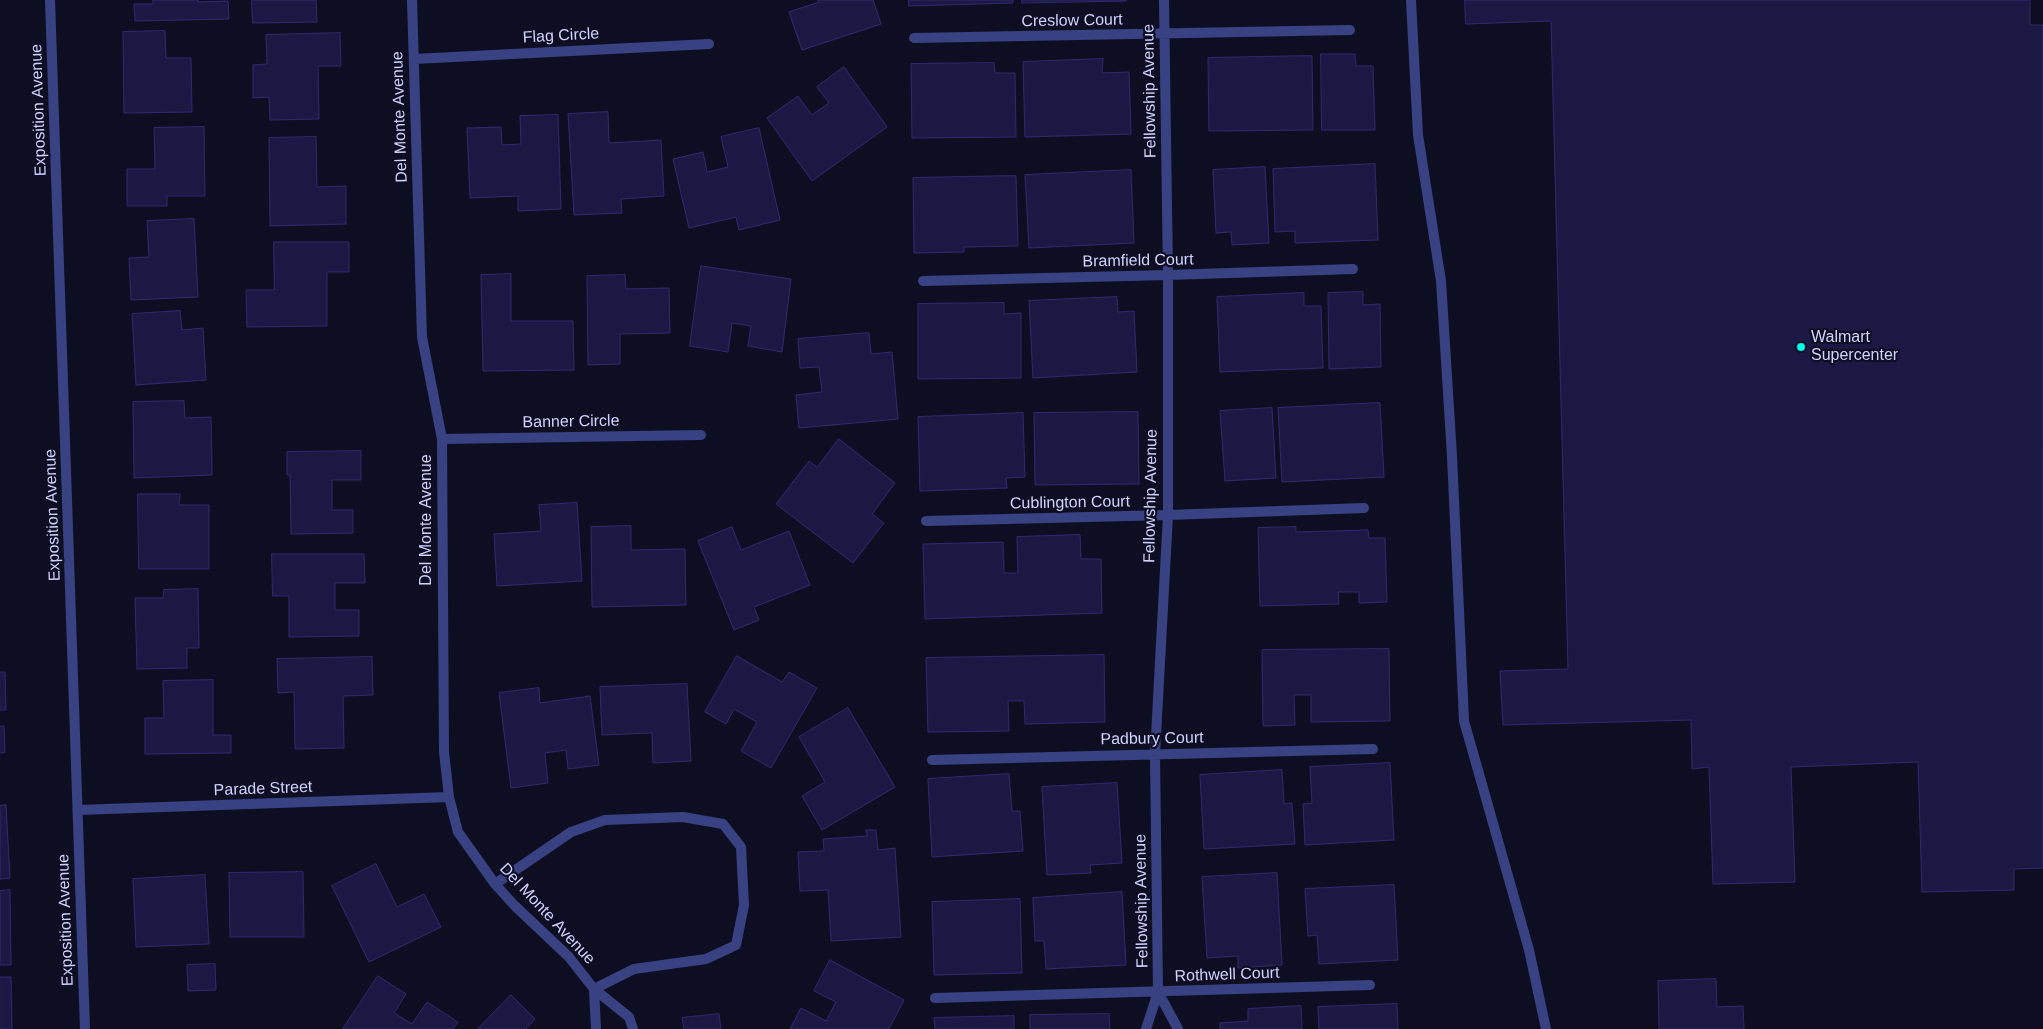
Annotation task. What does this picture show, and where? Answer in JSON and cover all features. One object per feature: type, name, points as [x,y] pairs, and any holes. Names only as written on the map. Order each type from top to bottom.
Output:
[{"type":"street","name":"Exposition Avenue","points":[[50,0],[85,1029]]},
{"type":"street","name":"Del Monte Avenue","points":[[412,0],[422,337],[442,439],[444,752],[449,797],[458,832],[495,884],[514,905],[569,957],[594,989],[628,1017],[633,1029]]},
{"type":"street","name":"Fellowship Avenue","points":[[1146,1029],[1158,992],[1155,754],[1168,516],[1168,275],[1164,0]]},
{"type":"street","points":[[1411,0],[1418,135],[1441,281],[1452,456],[1464,721],[1529,950],[1546,1029]]},
{"type":"street","name":"Creslow Court","points":[[914,38],[1165,35],[1350,30]]},
{"type":"street","name":"Flag Circle","points":[[414,59],[709,44]]},
{"type":"street","name":"Bramfield Court","points":[[923,281],[1354,268]]},
{"type":"street","name":"Banner Circle","points":[[442,439],[702,435]]},
{"type":"street","name":"Cublington Court","points":[[926,521],[1168,516],[1364,508]]},
{"type":"street","name":"Padbury Court","points":[[932,760],[1373,749]]},
{"type":"street","name":"Parade Street","points":[[78,810],[449,797]]},
{"type":"street","points":[[495,884],[571,832],[605,820],[683,816],[723,824],[741,847],[744,905],[736,945],[706,959],[634,969],[594,989]]},
{"type":"street","name":"Rothwell Court","points":[[935,998],[1370,985]]},
{"type":"street","name":"Del Monte Avenue","points":[[594,989],[596,1029]]},
{"type":"street","name":"Fellowship Avenue","points":[[1158,992],[1178,1029]]},
{"type":"building","points":[[153,0],[228,1],[229,19],[135,21],[134,4],[153,4]]},
{"type":"building","points":[[252,0],[316,0],[317,22],[253,23]]},
{"type":"building","points":[[818,0],[873,0],[881,24],[802,50],[789,12],[819,2]]},
{"type":"building","points":[[909,0],[1013,0],[1013,3],[909,6]]},
{"type":"building","points":[[1022,0],[1126,0],[1126,1],[1022,3]]},
{"type":"building","name":"Walmart Supercenter","points":[[1465,0],[2030,0],[2030,25],[2043,25],[2043,868],[2014,869],[2014,890],[1922,892],[1918,762],[1791,767],[1795,882],[1713,884],[1709,767],[1692,769],[1691,720],[1503,725],[1500,671],[1568,669],[1551,21],[1466,24]]},
{"type":"building","points":[[165,31],[166,58],[191,58],[192,112],[124,113],[123,32]]},
{"type":"building","points":[[340,33],[341,66],[318,66],[319,119],[270,120],[269,97],[253,98],[253,65],[267,64],[266,35]]},
{"type":"building","points":[[1321,54],[1355,54],[1356,66],[1373,66],[1375,130],[1322,130]]},
{"type":"building","points":[[1312,56],[1313,130],[1209,131],[1208,58]]},
{"type":"building","points":[[1103,59],[1102,73],[1129,72],[1131,134],[1025,137],[1023,62]]},
{"type":"building","points":[[994,63],[995,73],[1015,73],[1016,137],[912,138],[911,64]]},
{"type":"building","points":[[844,67],[887,127],[812,181],[767,118],[798,96],[812,115],[829,103],[817,87]]},
{"type":"building","points":[[608,112],[609,143],[661,140],[664,196],[621,199],[622,213],[574,215],[568,114]]},
{"type":"building","points":[[558,115],[561,209],[518,211],[518,196],[470,198],[467,128],[501,127],[502,145],[521,144],[520,116]]},
{"type":"building","points":[[204,127],[205,196],[167,196],[167,206],[127,206],[127,169],[155,169],[154,128]]},
{"type":"building","points":[[759,128],[780,220],[739,230],[736,217],[689,228],[673,159],[703,152],[707,172],[728,167],[721,137]]},
{"type":"building","points":[[316,137],[317,187],[346,186],[346,224],[270,226],[269,138]]},
{"type":"building","points":[[1375,164],[1378,240],[1295,243],[1295,231],[1275,232],[1273,169]]},
{"type":"building","points":[[1265,167],[1269,243],[1232,245],[1231,232],[1216,233],[1213,170]]},
{"type":"building","points":[[1131,170],[1134,243],[1029,248],[1025,175]]},
{"type":"building","points":[[1016,176],[1018,246],[964,247],[964,252],[914,253],[913,178]]},
{"type":"building","points":[[194,219],[198,297],[131,300],[129,258],[149,257],[147,221]]},
{"type":"building","points":[[274,242],[349,242],[349,272],[327,272],[327,326],[247,327],[246,290],[274,290]]},
{"type":"building","points":[[701,266],[791,279],[782,352],[748,346],[751,326],[732,323],[728,352],[690,346]]},
{"type":"building","points":[[511,274],[511,321],[573,321],[574,370],[483,371],[481,275]]},
{"type":"building","points":[[625,275],[626,289],[669,288],[670,333],[620,334],[620,364],[588,365],[587,276]]},
{"type":"building","points":[[1363,292],[1363,305],[1380,304],[1381,367],[1329,369],[1328,293]]},
{"type":"building","points":[[1304,293],[1304,306],[1321,306],[1323,368],[1220,372],[1217,297]]},
{"type":"building","points":[[1117,297],[1118,312],[1134,311],[1137,372],[1033,378],[1029,301]]},
{"type":"building","points":[[1004,303],[1004,314],[1021,313],[1021,378],[918,379],[918,304]]},
{"type":"building","points":[[180,311],[182,330],[203,328],[206,380],[136,385],[132,314]]},
{"type":"building","points":[[869,333],[871,354],[892,352],[898,419],[799,428],[796,395],[822,392],[819,367],[800,368],[798,339]]},
{"type":"building","points":[[184,401],[185,418],[211,417],[212,475],[134,478],[133,402]]},
{"type":"building","points":[[1380,403],[1384,477],[1282,482],[1278,408]]},
{"type":"building","points":[[1272,408],[1276,478],[1225,481],[1220,411]]},
{"type":"building","points":[[1138,412],[1139,484],[1035,485],[1034,413]]},
{"type":"building","points":[[1023,413],[1025,477],[1006,478],[1007,488],[920,491],[918,417]]},
{"type":"building","points":[[839,439],[895,483],[872,514],[884,523],[853,563],[776,504],[809,461],[817,467]]},
{"type":"building","points":[[361,451],[361,480],[332,480],[332,510],[353,510],[353,533],[291,534],[290,475],[287,475],[287,452]]},
{"type":"building","points":[[138,494],[180,494],[179,505],[209,505],[209,569],[139,569]]},
{"type":"building","points":[[577,503],[582,581],[497,586],[494,534],[541,531],[539,505]]},
{"type":"building","points":[[631,526],[631,550],[685,549],[686,605],[592,607],[591,527]]},
{"type":"building","points":[[732,527],[741,550],[789,531],[810,585],[754,607],[759,620],[734,630],[698,541]]},
{"type":"building","points":[[1296,527],[1296,532],[1368,530],[1369,538],[1385,538],[1387,602],[1359,603],[1359,592],[1338,592],[1339,604],[1260,606],[1258,528]]},
{"type":"building","points":[[1080,535],[1081,559],[1101,559],[1102,613],[925,619],[923,544],[1003,542],[1004,573],[1018,573],[1017,537]]},
{"type":"building","points":[[272,554],[364,554],[365,583],[335,583],[335,610],[359,610],[359,636],[289,637],[289,596],[273,596]]},
{"type":"building","points":[[198,589],[199,648],[187,648],[187,668],[137,669],[135,598],[163,598],[164,590]]},
{"type":"building","points":[[1389,649],[1390,721],[1311,722],[1311,695],[1294,695],[1295,725],[1263,726],[1262,650]]},
{"type":"building","points":[[1104,655],[1105,722],[1025,724],[1024,701],[1008,701],[1009,731],[928,732],[926,658]]},
{"type":"building","points":[[737,656],[782,682],[789,672],[817,688],[771,768],[741,751],[757,722],[734,709],[726,724],[705,712]]},
{"type":"building","points":[[372,657],[373,695],[343,696],[344,748],[295,749],[294,692],[278,693],[277,659]]},
{"type":"building","points":[[0,672],[5,672],[6,710],[0,710]]},
{"type":"building","points":[[213,680],[213,735],[231,735],[231,753],[145,754],[145,718],[164,718],[163,681]]},
{"type":"building","points":[[687,684],[691,761],[653,763],[652,733],[602,735],[600,687]]},
{"type":"building","points":[[539,688],[540,703],[590,696],[599,765],[568,769],[566,750],[545,753],[548,783],[511,788],[499,693]]},
{"type":"building","points":[[848,708],[895,787],[822,830],[802,796],[825,782],[799,737]]},
{"type":"building","points":[[0,726],[4,726],[5,752],[0,753]]},
{"type":"building","points":[[1390,763],[1394,840],[1305,845],[1303,804],[1312,803],[1310,767]]},
{"type":"building","points":[[1282,770],[1284,804],[1292,803],[1295,844],[1204,849],[1200,775]]},
{"type":"building","points":[[1009,774],[1012,811],[1020,811],[1023,851],[932,857],[928,779]]},
{"type":"building","points":[[1117,783],[1122,863],[1090,865],[1091,873],[1047,875],[1042,787]]},
{"type":"building","points":[[6,805],[10,878],[0,879],[0,806]]},
{"type":"building","points":[[866,830],[876,830],[878,850],[895,848],[901,937],[831,941],[828,890],[800,891],[798,852],[824,851],[823,839],[867,836]]},
{"type":"building","points":[[376,864],[397,907],[424,894],[441,927],[369,962],[332,886]]},
{"type":"building","points":[[303,872],[304,937],[230,937],[229,873]]},
{"type":"building","points":[[1277,873],[1282,965],[1238,968],[1238,956],[1207,958],[1202,877]]},
{"type":"building","points":[[205,875],[209,944],[136,947],[133,879]]},
{"type":"building","points":[[1394,885],[1398,960],[1319,964],[1317,935],[1308,936],[1305,889]]},
{"type":"building","points":[[10,890],[11,965],[0,965],[0,891]]},
{"type":"building","points":[[1122,892],[1126,965],[1046,969],[1044,941],[1035,941],[1033,898]]},
{"type":"building","points":[[1020,899],[1022,973],[934,975],[932,902]]},
{"type":"building","points":[[830,960],[904,1000],[889,1029],[790,1029],[801,1008],[826,1021],[836,1002],[814,991]]},
{"type":"building","points":[[215,964],[216,990],[188,991],[187,965]]},
{"type":"building","points":[[378,976],[406,994],[394,1013],[412,1024],[427,1002],[458,1022],[453,1029],[343,1029]]},
{"type":"building","points":[[0,977],[11,977],[12,1029],[0,1029]]},
{"type":"building","points":[[1716,979],[1717,1007],[1743,1006],[1744,1029],[1659,1029],[1658,981]]},
{"type":"building","points":[[511,995],[535,1019],[526,1029],[478,1029]]},
{"type":"building","points":[[1397,1004],[1398,1029],[1319,1029],[1318,1007]]},
{"type":"building","points":[[1301,1006],[1302,1029],[1220,1029],[1220,1023],[1248,1021],[1248,1009]]},
{"type":"building","points":[[719,1014],[721,1029],[684,1029],[682,1018]]},
{"type":"building","points":[[1109,1014],[1110,1029],[1030,1029],[1030,1015]]},
{"type":"building","points":[[1014,1016],[1014,1029],[935,1029],[934,1018]]},
{"type":"place","name":"Walmart Supercenter","points":[[1801,347]]}]
